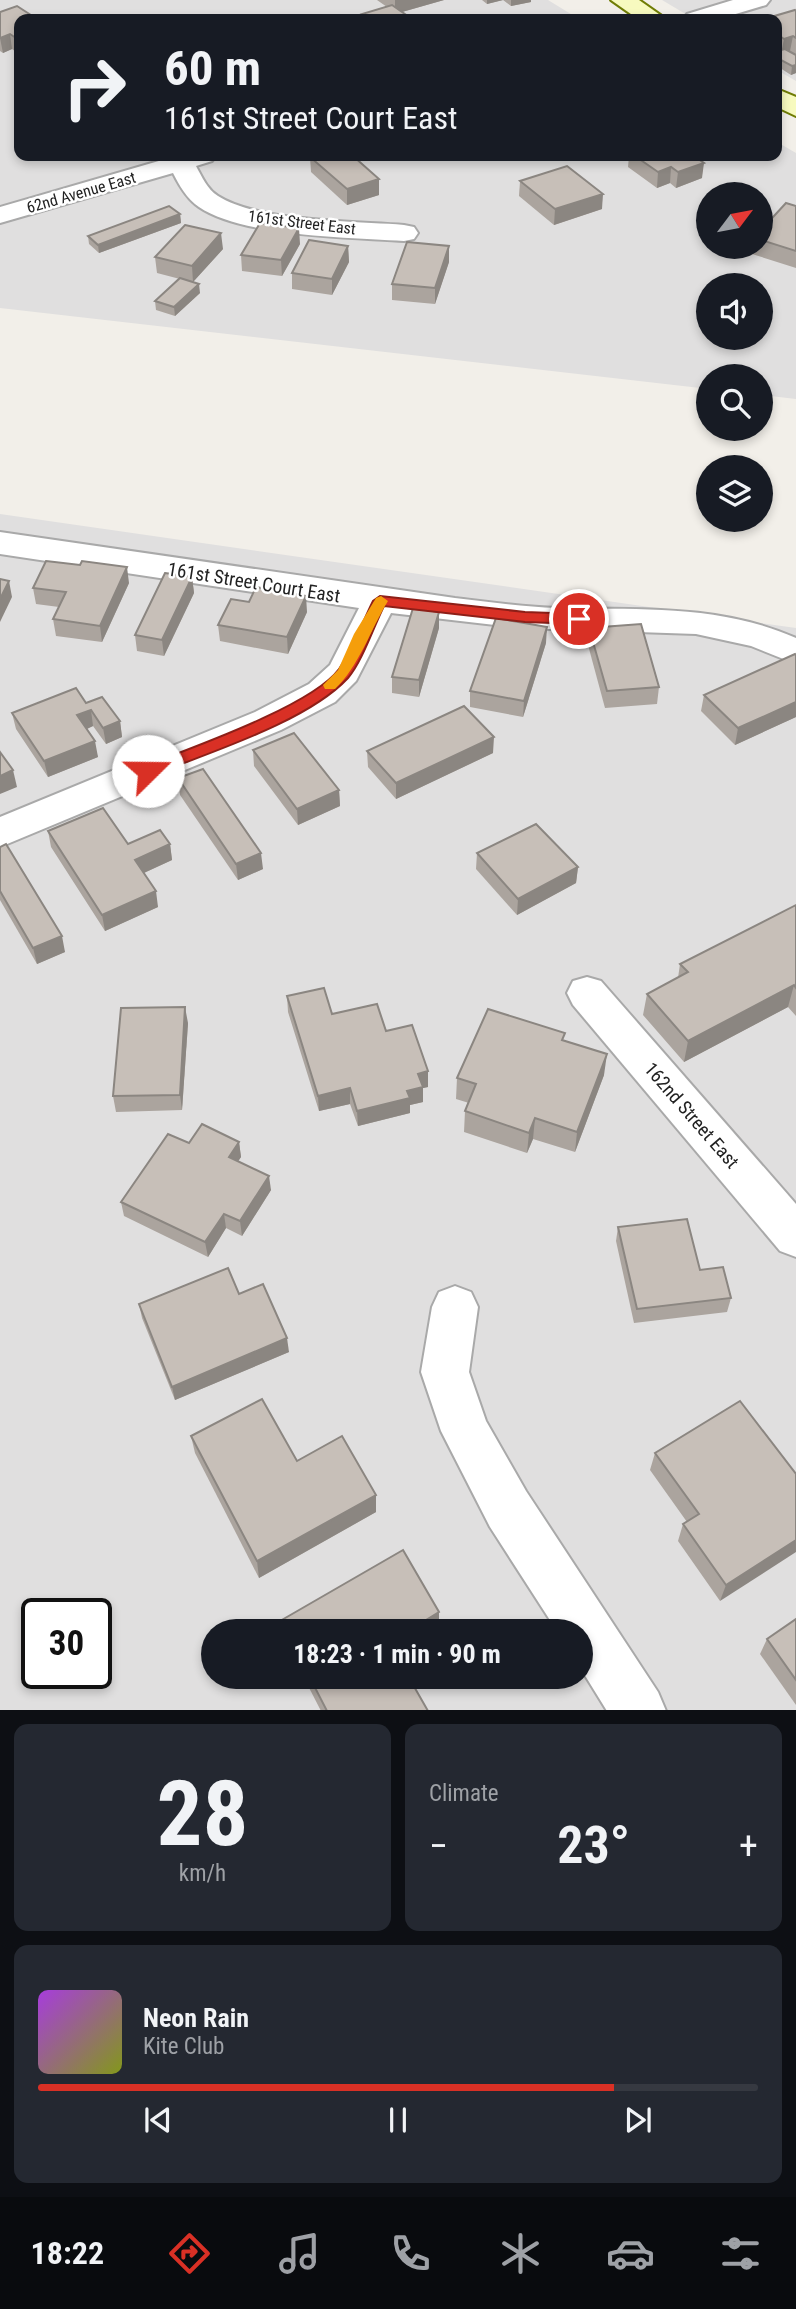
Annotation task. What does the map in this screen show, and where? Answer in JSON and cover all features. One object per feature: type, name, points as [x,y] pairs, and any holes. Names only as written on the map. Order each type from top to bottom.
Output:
[{"type":"main road","points":[[623,0],[646,14]]},
{"type":"street","points":[[712,14],[758,0]]},
{"type":"street","name":"62nd Avenue East","points":[[0,215],[185,161]]},
{"type":"street","name":"161st Street East","points":[[192,161],[195,190],[210,203],[230,212],[266,219],[404,233]]},
{"type":"street","name":"161st Street Court East","points":[[0,543],[380,601],[525,617],[724,625],[758,634],[796,652]]},
{"type":"street","points":[[0,833],[268,722],[322,693],[344,673],[380,601]]},
{"type":"street","name":"162nd Street East","points":[[587,993],[796,1237]]},
{"type":"street","points":[[456,1307],[445,1372],[465,1431],[508,1509],[639,1710]]},
{"type":"shaded area","points":[[0,0],[548,0],[571,14],[14,14],[14,161],[782,161],[782,145],[796,153],[796,399],[773,396],[773,364],[696,364],[696,388],[0,308]]},
{"type":"shaded area","points":[[662,0],[796,0],[796,81],[782,73],[782,14],[686,14]]},
{"type":"shaded area","points":[[0,514],[796,628],[796,1710],[0,1710]]},
{"type":"building","points":[[392,5],[405,14],[362,14]]},
{"type":"building","points":[[17,6],[29,14],[14,14],[14,37],[10,34],[0,38],[0,12]]},
{"type":"building","points":[[796,11],[796,38],[782,38],[781,14]]},
{"type":"building","points":[[782,50],[796,55],[796,65],[792,66],[782,61]]},
{"type":"building","points":[[315,161],[359,161],[379,179],[347,189]]},
{"type":"building","points":[[642,161],[704,163],[678,172],[671,167],[658,172]]},
{"type":"building","points":[[567,166],[603,194],[555,209],[520,181]]},
{"type":"building","points":[[786,203],[796,206],[796,251],[774,244],[774,216]]},
{"type":"building","points":[[169,206],[180,214],[98,245],[88,236]]},
{"type":"building","points":[[260,223],[299,228],[281,260],[241,255]]},
{"type":"building","points":[[185,225],[221,233],[192,266],[155,257]]},
{"type":"building","points":[[309,240],[348,246],[332,279],[292,273]]},
{"type":"building","points":[[407,242],[449,246],[435,288],[392,284]]},
{"type":"building","points":[[180,278],[199,284],[174,307],[155,301]]},
{"type":"building","points":[[46,561],[80,565],[82,561],[127,567],[100,626],[53,619],[66,592],[33,588]]},
{"type":"building","points":[[165,573],[192,577],[162,640],[135,635]]},
{"type":"building","points":[[0,579],[9,581],[0,599]]},
{"type":"building","points":[[256,587],[306,596],[287,637],[218,625],[231,599],[249,602]]},
{"type":"building","points":[[413,608],[439,612],[419,680],[392,677]]},
{"type":"building","points":[[496,618],[547,627],[524,701],[470,691]]},
{"type":"building","points":[[641,624],[659,687],[607,691],[589,628]]},
{"type":"building","points":[[795,654],[796,702],[738,728],[704,695]]},
{"type":"building","points":[[76,688],[86,703],[102,697],[120,721],[103,728],[91,710],[77,715],[95,741],[44,761],[12,713]]},
{"type":"building","points":[[464,706],[494,737],[396,783],[367,751]]},
{"type":"building","points":[[294,733],[339,790],[297,809],[253,750]]},
{"type":"building","points":[[0,752],[13,770],[0,776]]},
{"type":"building","points":[[203,769],[261,853],[236,864],[178,778]]},
{"type":"building","points":[[103,808],[128,844],[160,830],[170,844],[135,860],[156,891],[102,915],[48,831]]},
{"type":"building","points":[[536,824],[578,867],[518,899],[477,853]]},
{"type":"building","points":[[6,844],[62,936],[33,948],[0,891],[0,847]]},
{"type":"building","points":[[796,905],[796,988],[794,985],[688,1041],[647,994],[688,972],[680,964]]},
{"type":"building","points":[[324,988],[332,1014],[377,1004],[386,1031],[412,1025],[428,1071],[418,1074],[423,1087],[407,1091],[410,1098],[357,1111],[350,1088],[318,1096],[287,996]]},
{"type":"building","points":[[185,1007],[180,1095],[113,1096],[121,1008]]},
{"type":"building","points":[[488,1009],[565,1033],[562,1040],[607,1054],[577,1132],[535,1118],[529,1133],[465,1111],[476,1084],[457,1078]]},
{"type":"building","points":[[202,1124],[239,1142],[229,1157],[269,1176],[240,1221],[224,1214],[205,1242],[121,1202],[168,1134],[189,1143]]},
{"type":"building","points":[[687,1219],[700,1270],[723,1267],[731,1298],[637,1309],[618,1227]]},
{"type":"building","points":[[228,1268],[239,1294],[263,1284],[287,1338],[172,1387],[139,1304]]},
{"type":"building","points":[[262,1399],[297,1461],[342,1436],[376,1495],[257,1561],[191,1436]]},
{"type":"building","points":[[740,1401],[796,1474],[796,1540],[726,1585],[683,1524],[699,1514],[655,1453]]},
{"type":"building","points":[[403,1550],[439,1612],[428,1619],[283,1619]]},
{"type":"building","points":[[796,1619],[796,1680],[767,1639]]},
{"type":"building","points":[[316,1689],[415,1689],[427,1710],[326,1710]]},
{"type":"slow traffic","points":[[330,685],[344,673],[361,634],[381,601]]},
{"type":"route","points":[[148,771],[268,722],[322,693],[344,673],[361,634],[380,601],[525,617],[579,619]]}]
